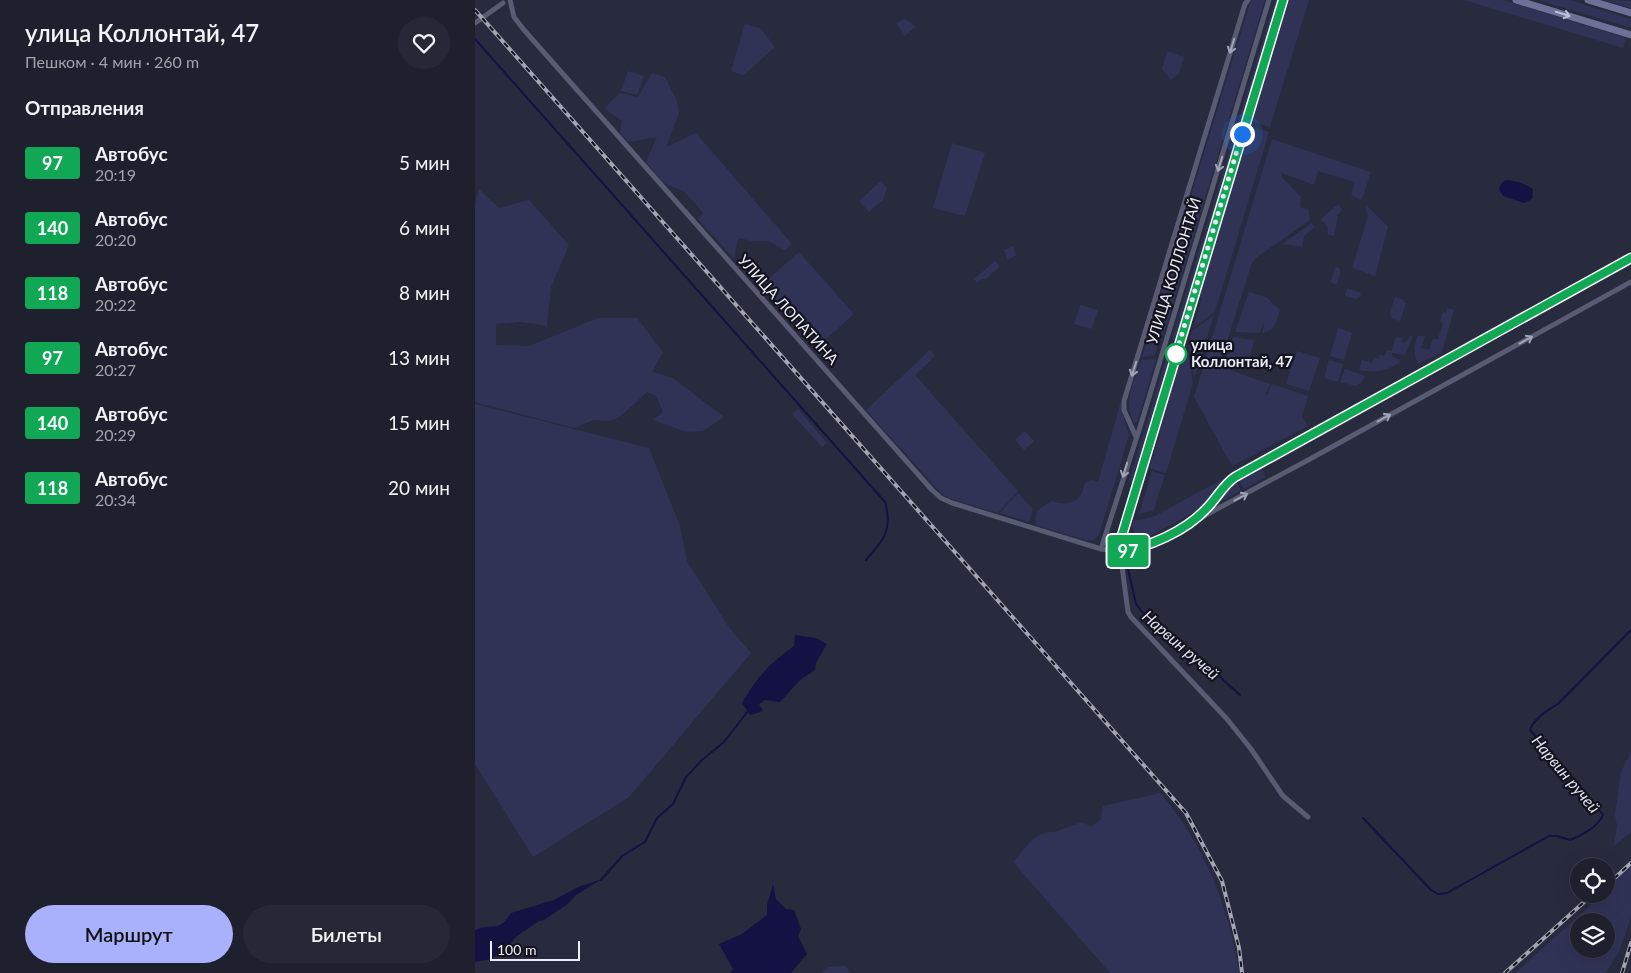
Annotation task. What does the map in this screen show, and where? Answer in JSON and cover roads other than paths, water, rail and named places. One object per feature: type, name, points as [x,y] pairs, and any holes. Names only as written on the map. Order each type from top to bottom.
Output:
[{"type":"main road","points":[[1516,0],[1631,35]]},
{"type":"main road","points":[[1588,0],[1631,13]]},
{"type":"street","points":[[1136,437],[1124,410],[1124,401],[1245,4],[1248,0]]},
{"type":"street","name":"УЛИЦА КОЛЛОНТАЙ","points":[[1101,549],[1269,0]]},
{"type":"street","name":"УЛИЦА КОЛЛОНТАЙ","points":[[1117,552],[1283,0]]},
{"type":"street","name":"УЛИЦА ЛОПАТИНА","points":[[501,2],[511,1],[514,17],[533,41],[932,490],[941,498],[952,503],[1101,549],[1117,552]]},
{"type":"street","points":[[475,23],[501,2]]},
{"type":"street","points":[[1198,518],[1228,481],[1631,258]]},
{"type":"street","points":[[1308,817],[1283,796],[1251,749],[1227,719],[1131,617],[1121,560],[1117,552],[1145,546],[1219,508],[1631,282]]},
{"type":"street","points":[[1214,500],[1219,508]]},
{"type":"waterway","points":[[475,39],[885,502],[888,520],[885,534],[866,560]]},
{"type":"waterway","name":"Нарвин ручей","points":[[1126,560],[1136,604],[1142,612],[1164,634],[1220,677],[1240,695]]},
{"type":"waterway","name":"Нарвин ручей","points":[[1363,818],[1431,890],[1438,894],[1447,893],[1549,836],[1570,840],[1589,830],[1598,823],[1603,815],[1587,794],[1530,730],[1538,718],[1558,704],[1631,630]]},
{"type":"waterway","name":"Нарвин ручей","points":[[601,880],[622,856],[645,842],[657,818],[673,804],[686,777],[702,760],[724,742],[748,711]]},
{"type":"railway","points":[[475,10],[1186,813],[1222,881],[1239,948],[1242,973]]},
{"type":"railway","points":[[1615,878],[1631,863]]},
{"type":"railway","points":[[1505,973],[1583,903]]},
{"type":"railway","points":[[1622,973],[1631,943]]},
{"type":"place","name":"улица Коллонтай, 47","points":[[1176,354]]}]
